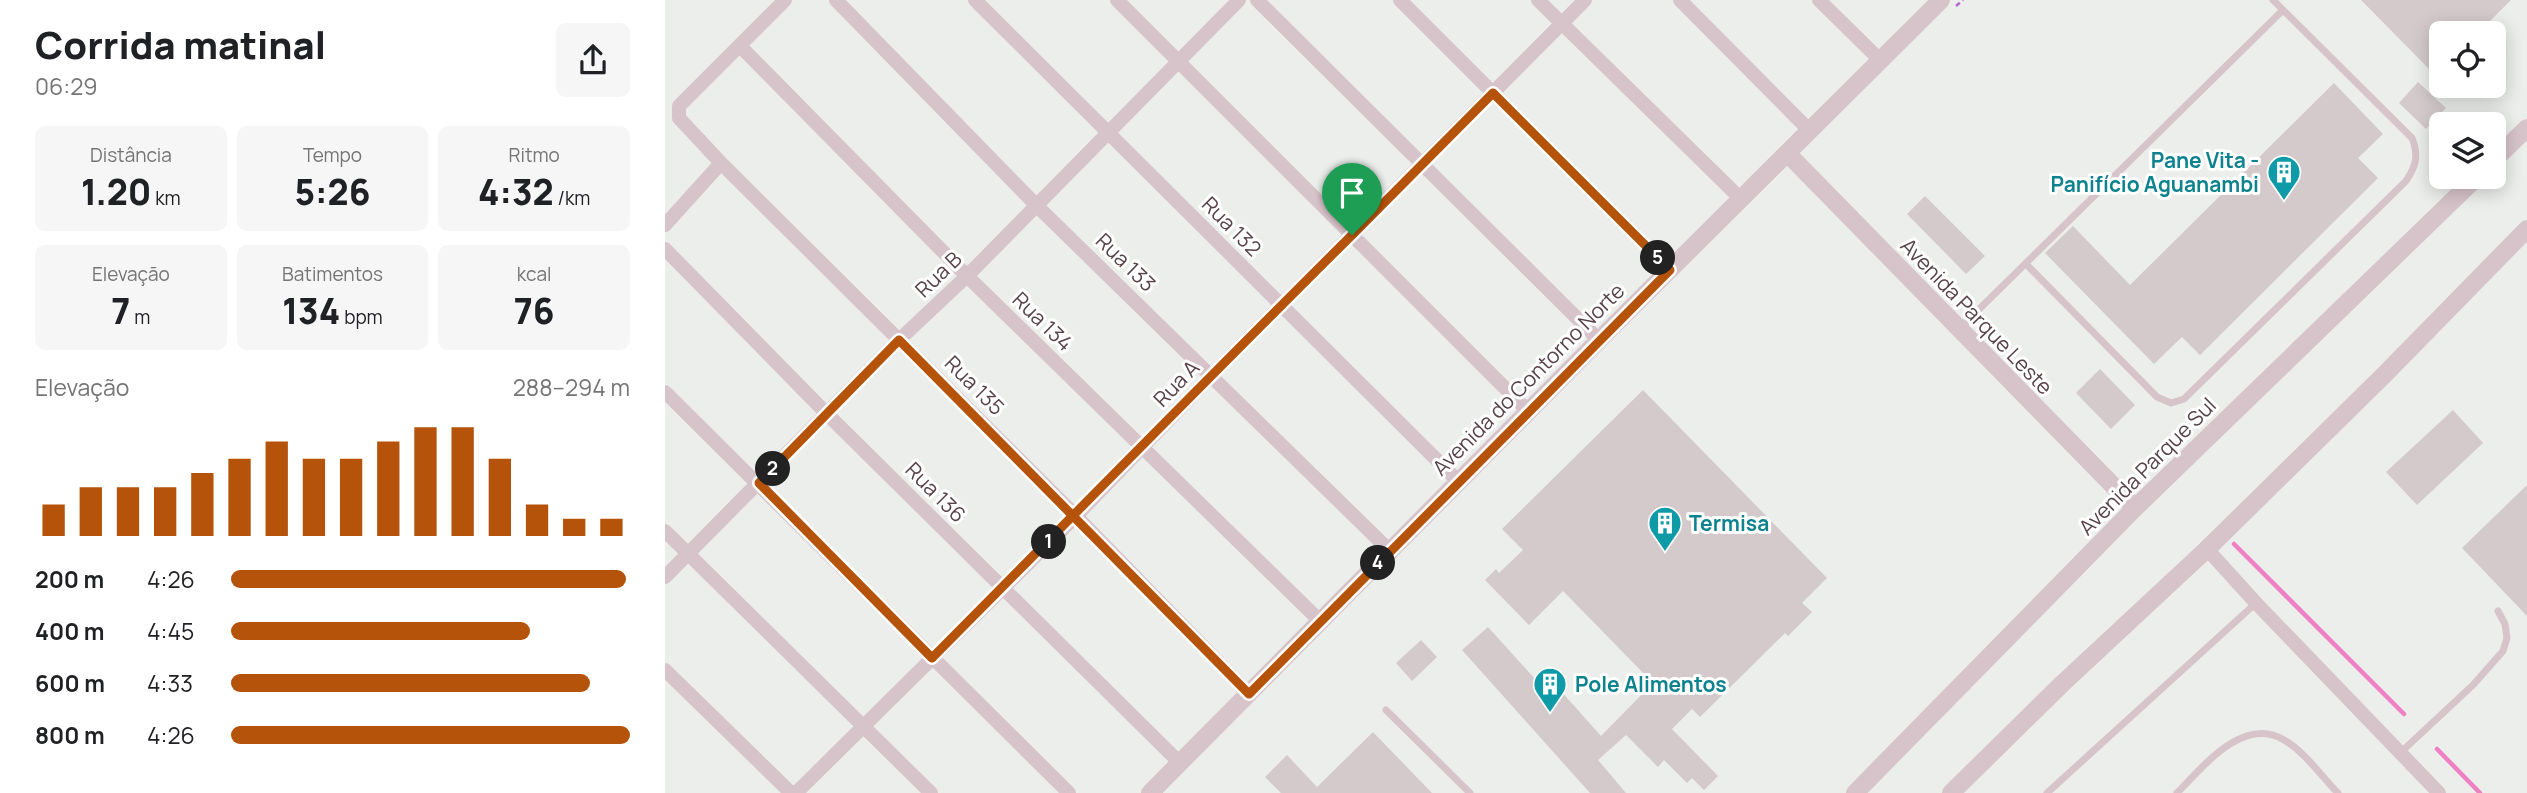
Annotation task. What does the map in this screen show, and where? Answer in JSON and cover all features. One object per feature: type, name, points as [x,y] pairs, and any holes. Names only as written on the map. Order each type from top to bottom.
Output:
[{"type":"street","points":[[740,46],[785,0]]},
{"type":"street","name":"Rua 133","points":[[836,0],[1037,206],[1390,551]]},
{"type":"street","name":"Rua 132","points":[[975,0],[1459,482]]},
{"type":"street","points":[[1117,0],[1529,412]]},
{"type":"street","name":"Rua B","points":[[665,577],[1239,0]]},
{"type":"street","points":[[1257,0],[1599,340]]},
{"type":"street","points":[[1400,0],[1670,270]]},
{"type":"street","points":[[1538,0],[1741,199]]},
{"type":"street","name":"Rua A","points":[[794,793],[1076,516],[1212,375],[1585,0]]},
{"type":"street","points":[[1680,0],[1810,131]]},
{"type":"street","points":[[1819,0],[1880,60]]},
{"type":"street","name":"Avenida do Contorno Norte","points":[[1150,793],[1941,0]]},
{"type":"street","name":"Rua 135","points":[[740,46],[679,106],[679,118],[1076,516],[1249,694]]},
{"type":"street","name":"Rua 134","points":[[740,46],[967,276],[1321,622]]},
{"type":"street","points":[[2506,148],[2527,128]]},
{"type":"street","name":"Avenida Parque Leste","points":[[1788,154],[2135,508]]},
{"type":"street","points":[[665,225],[721,163]]},
{"type":"street","name":"Avenida Parque Sul","points":[[1855,793],[2135,508],[2465,189]]},
{"type":"street","points":[[1951,793],[2063,683],[2207,549],[2385,374],[2527,229]]},
{"type":"street","name":"Rua 136","points":[[665,249],[827,414],[1179,762]]},
{"type":"street","points":[[665,392],[1069,793]]},
{"type":"street","points":[[665,531],[931,793]]},
{"type":"street","points":[[2207,549],[2439,793]]},
{"type":"street","points":[[665,670],[794,793]]},
{"type":"lane","points":[[2026,264],[2157,397],[2171,403],[2184,399],[2406,181],[2415,167],[2417,152],[2412,138],[2273,0]]},
{"type":"lane","points":[[1959,329],[2283,10]]},
{"type":"lane","points":[[2047,793],[2256,603]]},
{"type":"lane","points":[[2400,753],[2473,685],[2503,652],[2507,638],[2505,624],[2498,611]]},
{"type":"lane","points":[[1386,710],[1470,793]]},
{"type":"lane","points":[[2177,793],[2237,738],[2267,734],[2283,738],[2338,793]]},
{"type":"building","points":[[2361,0],[2511,0],[2490,21],[2429,21],[2429,69]]},
{"type":"building","points":[[2418,82],[2429,92],[2429,98],[2435,98],[2446,108],[2442,112],[2429,112],[2429,126],[2426,129],[2399,103]]},
{"type":"building","name":"Pane Vita - Panifício Aguanambi","points":[[2334,83],[2383,134],[2358,158],[2378,178],[2200,355],[2182,337],[2154,364],[2045,253],[2073,226],[2130,285]]},
{"type":"building","points":[[1925,196],[1985,256],[1966,274],[1907,214]]},
{"type":"building","points":[[2100,369],[2135,405],[2111,429],[2076,393]]},
{"type":"building","name":"Termisa","points":[[1643,390],[1827,578],[1802,603],[1812,612],[1788,636],[1785,633],[1700,717],[1692,709],[1672,729],[1718,776],[1704,790],[1692,778],[1687,783],[1664,760],[1658,767],[1626,735],[1598,760],[1626,793],[1590,793],[1462,650],[1488,627],[1536,680],[1544,672],[1601,736],[1653,683],[1563,591],[1529,625],[1485,580],[1496,569],[1499,573],[1523,550],[1502,529]]},
{"type":"building","points":[[2453,410],[2483,443],[2417,505],[2386,472]]},
{"type":"building","points":[[2527,485],[2527,616],[2462,548]]},
{"type":"building","points":[[1421,640],[1437,657],[1412,681],[1396,663]]},
{"type":"building","points":[[1373,732],[1432,793],[1281,793],[1265,777],[1287,755],[1317,787]]},
{"type":"waterway","points":[[2234,544],[2404,714]]},
{"type":"waterway","points":[[2437,749],[2480,793]]},
{"type":"place","name":"Pane Vita - Panifício Aguanambi","points":[[2284,202]]},
{"type":"place","name":"Termisa","points":[[1665,553]]},
{"type":"place","name":"Pole Alimentos","points":[[1550,714]]},
{"type":"route","points":[[1352,235],[1076,516],[932,658],[759,483],[899,340],[1076,516],[1249,694],[1670,270],[1493,93],[1352,235]]}]
